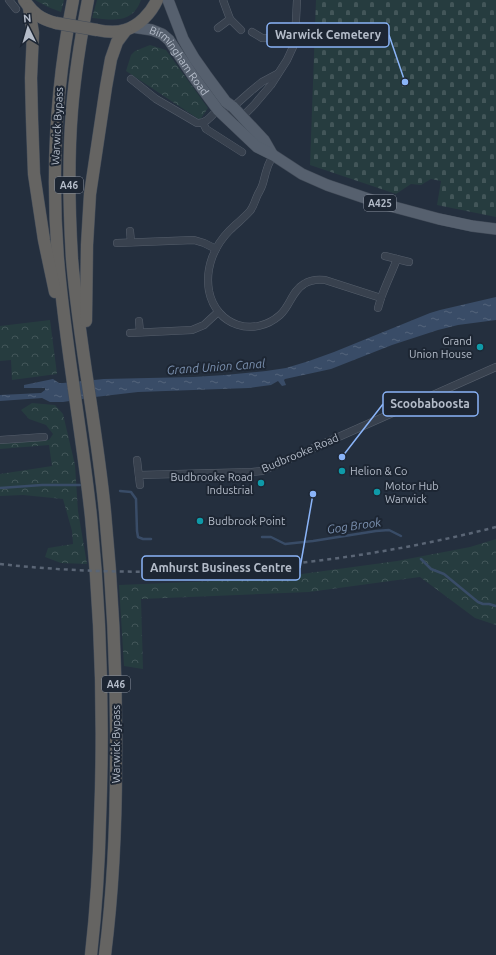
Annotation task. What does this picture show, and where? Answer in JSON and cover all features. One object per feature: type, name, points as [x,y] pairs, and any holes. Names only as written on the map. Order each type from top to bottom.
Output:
[{"type":"highway","name":"Warwick Bypass","points":[[73,0],[60,79],[55,163],[55,200],[63,309],[91,517],[99,626],[102,776],[99,859],[91,955]]},
{"type":"highway","name":"Warwick Bypass","points":[[88,0],[75,78],[72,110],[69,198],[73,261],[85,366],[105,511],[114,625],[116,686],[116,792],[114,853],[106,955]]},
{"type":"highway","points":[[85,366],[87,245],[90,194],[111,59],[117,42],[129,29],[147,16],[157,0]]},
{"type":"highway","points":[[23,6],[47,21],[56,23],[110,32],[129,29]]},
{"type":"highway","points":[[23,6],[33,33],[32,119],[34,174],[48,261],[70,359]]},
{"type":"main road","name":"Birmingham Road","points":[[168,0],[183,39],[194,58],[230,104],[264,140],[273,154]]},
{"type":"main road","name":"Birmingham Road","points":[[129,29],[144,28],[162,34],[169,40],[218,110],[258,147],[273,154],[302,174],[314,180],[364,198],[439,219],[496,229]]},
{"type":"street","points":[[9,0],[23,6]]},
{"type":"street","points":[[223,0],[230,19],[241,30]]},
{"type":"street","points":[[278,72],[230,104],[228,119],[242,117],[254,105],[271,85],[291,53],[295,39],[297,0]]},
{"type":"street","points":[[218,28],[230,19]]},
{"type":"street","points":[[252,32],[262,38],[295,39]]},
{"type":"street","points":[[131,79],[156,98],[194,122],[199,124],[203,123],[206,129],[241,151],[243,144]]},
{"type":"street","name":"Birmingham Road","points":[[203,123],[206,122],[218,110],[230,104]]},
{"type":"street","points":[[273,154],[267,167],[262,186],[251,210],[224,236],[212,258],[209,268],[209,285],[213,302],[218,312],[228,321],[241,326],[264,324],[282,313],[300,286],[308,282],[320,280],[381,298]]},
{"type":"street","points":[[130,231],[131,242]]},
{"type":"street","points":[[117,243],[194,240],[216,249]]},
{"type":"street","points":[[385,256],[409,262]]},
{"type":"street","points":[[378,308],[384,288],[397,259]]},
{"type":"street","points":[[130,333],[192,330],[204,325],[218,312]]},
{"type":"street","points":[[139,321],[140,332]]},
{"type":"street","name":"Budbrooke Road","points":[[139,474],[156,475],[262,471],[496,367]]},
{"type":"street","points":[[0,440],[44,437]]},
{"type":"street","points":[[137,460],[140,486]]},
{"type":"green space","points":[[35,0],[64,0],[61,12]]},
{"type":"green space","points":[[97,0],[141,0],[133,13],[127,17],[115,20],[92,18]]},
{"type":"green space","points":[[316,0],[496,0],[496,217],[437,205],[441,181],[431,179],[421,185],[411,184],[396,194],[310,165]]},
{"type":"green space","points":[[150,45],[166,50],[208,108],[200,120],[126,71],[131,55],[135,51]]},
{"type":"green space","points":[[50,320],[57,374],[12,380],[11,360],[0,361],[0,326]]},
{"type":"green space","points":[[32,403],[55,405],[63,414],[75,465],[78,511],[87,564],[61,563],[45,557],[48,548],[73,544],[72,531],[63,499],[23,495],[0,496],[0,474],[52,466],[49,445],[0,449],[0,442],[49,440],[53,434],[46,425],[29,419],[21,410]]},
{"type":"green space","points":[[496,539],[496,625],[475,618],[420,577],[309,592],[141,599],[143,669],[124,666],[119,585],[265,579],[397,561],[470,547]]},
{"type":"water","points":[[496,297],[496,320],[458,325],[438,330],[392,345],[331,369],[285,379],[286,385],[282,386],[278,381],[271,385],[249,388],[138,392],[63,402],[50,402],[42,398],[0,401],[0,395],[41,393],[45,390],[45,388],[24,388],[24,385],[53,379],[59,383],[63,383],[104,379],[193,377],[286,368],[334,352],[430,313]]},
{"type":"waterway","name":"Gog Brook","points":[[0,488],[42,485],[80,485]]},
{"type":"waterway","name":"Gog Brook","points":[[120,491],[131,492],[136,499],[138,537],[143,539],[151,539]]},
{"type":"waterway","name":"Gog Brook","points":[[262,537],[271,537],[285,544],[389,530],[401,536]]},
{"type":"waterway","name":"Gog Brook","points":[[421,559],[431,569],[444,574],[478,602],[496,606]]},
{"type":"railway","points":[[0,564],[124,572],[250,568],[374,553],[496,527]]},
{"type":"place","name":"Warwick Cemetery","points":[[405,82]]},
{"type":"place","name":"Grand Union House","points":[[480,347]]},
{"type":"place","name":"Scoobaboosta","points":[[342,457]]},
{"type":"place","name":"Helion & Co","points":[[342,471]]},
{"type":"place","name":"Budbrooke Road Industrial","points":[[261,483]]},
{"type":"place","name":"Motor Hub Warwick","points":[[377,492]]},
{"type":"place","name":"Amhurst Business Centre","points":[[313,494]]},
{"type":"place","name":"Budbrook Point","points":[[200,521]]},
{"type":"water label","name":"Grand Union Canal","points":[[216,367]]}]
